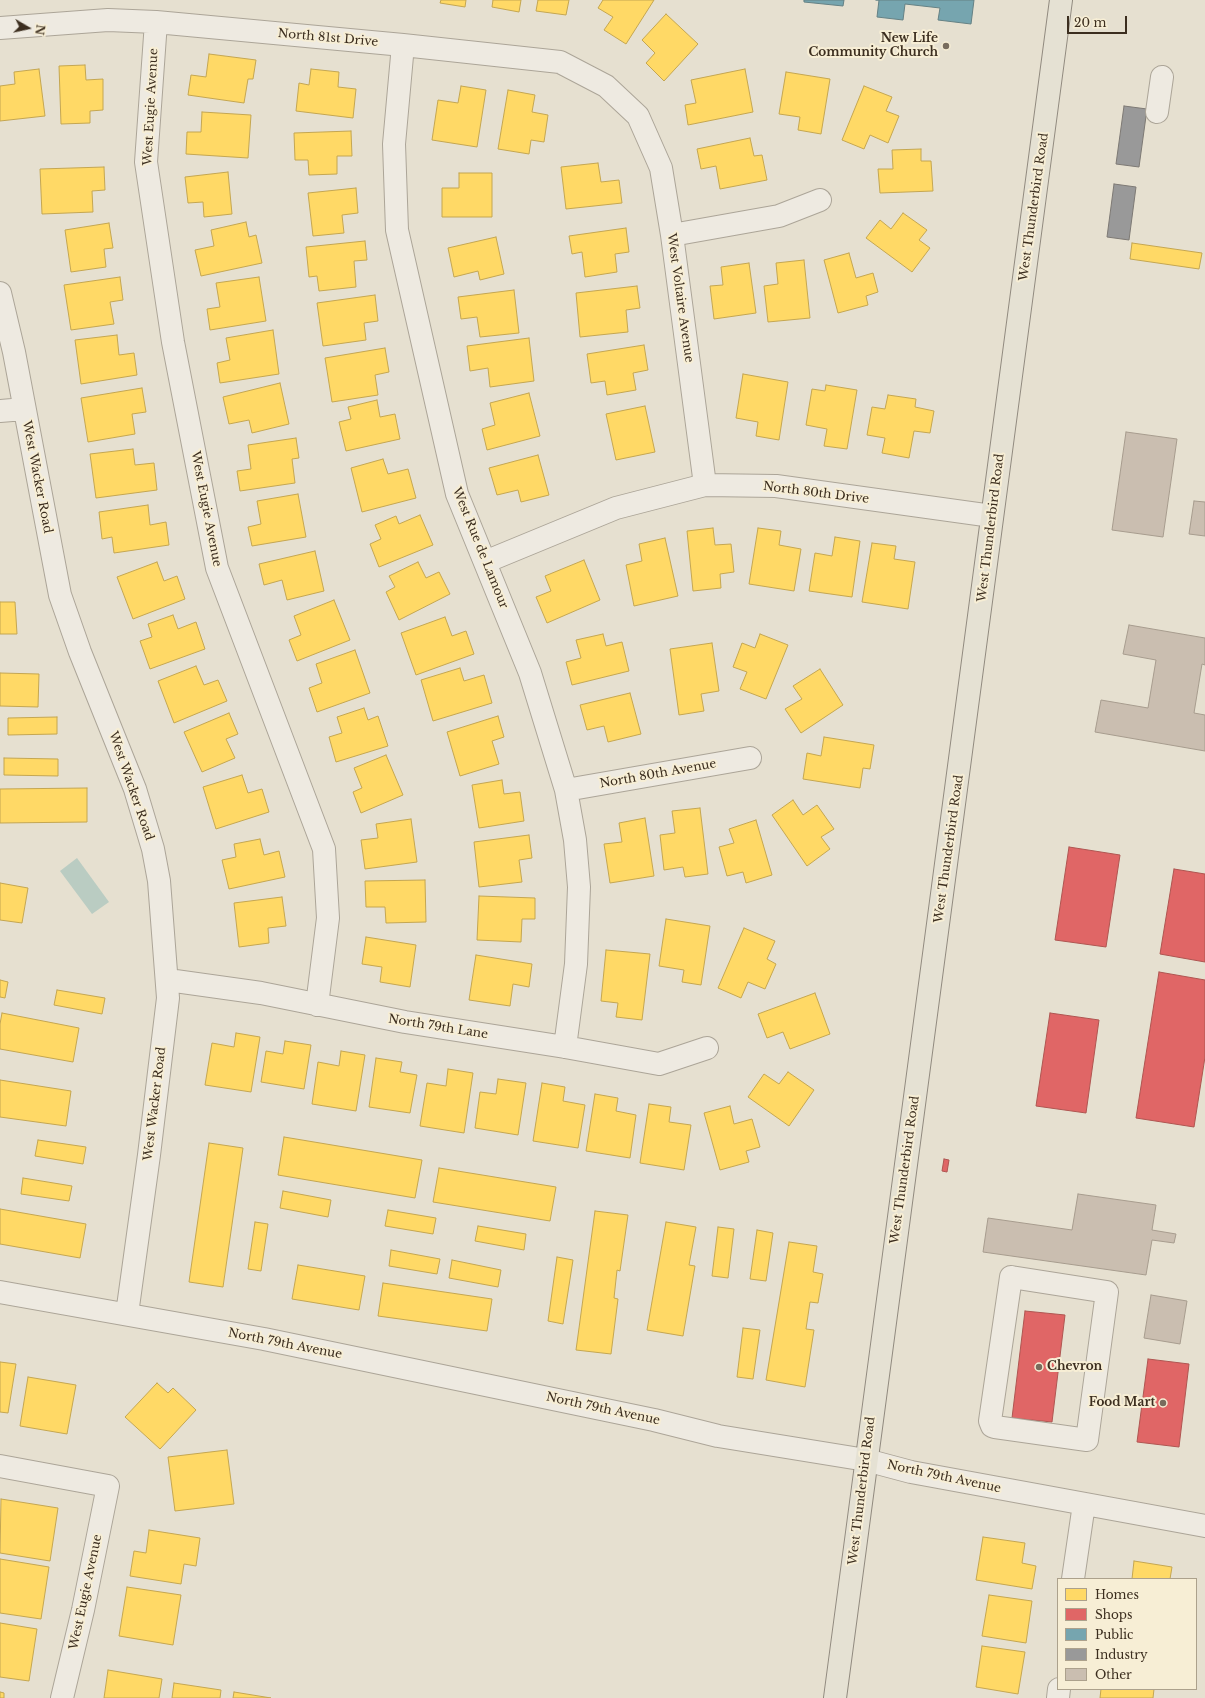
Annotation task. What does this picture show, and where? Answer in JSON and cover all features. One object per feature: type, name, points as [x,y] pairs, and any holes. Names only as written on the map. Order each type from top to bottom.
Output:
[{"type":"main road","name":"West Thunderbird Road","points":[[835,1698],[1061,0]]},
{"type":"street","name":"North 81st Drive","points":[[0,28],[108,20],[156,22],[403,45],[560,62],[606,86],[638,116]]},
{"type":"street","name":"West Eugie Avenue","points":[[156,22],[146,162],[173,342],[217,568],[324,849],[328,918],[317,1005]]},
{"type":"street","name":"West Rue de Lamour","points":[[403,45],[394,144],[397,230],[457,494],[530,673],[566,790],[575,840],[579,887],[576,964],[565,1047]]},
{"type":"street","points":[[1157,112],[1162,77]]},
{"type":"street","name":"West Voltaire Avenue","points":[[638,116],[661,168],[672,235],[705,485]]},
{"type":"street","points":[[672,235],[779,216],[820,200]]},
{"type":"street","name":"West Wacker Road","points":[[0,293],[14,352],[60,595],[80,652],[135,789],[153,849],[159,881],[168,980],[168,998],[149,1155],[126,1314]]},
{"type":"street","points":[[0,411],[24,409]]},
{"type":"street","name":"North 80th Drive","points":[[485,562],[616,508],[705,485],[776,486],[992,516]]},
{"type":"street","name":"North 80th Avenue","points":[[566,790],[750,758]]},
{"type":"street","name":"North 79th Lane","points":[[168,980],[261,993],[405,1022],[565,1047],[659,1064],[707,1048]]},
{"type":"street","points":[[1011,1277],[1107,1292],[1087,1440],[992,1426],[990,1421],[1011,1277]]},
{"type":"street","name":"North 79th Avenue","points":[[0,1292],[264,1339],[646,1418],[718,1436],[866,1460],[910,1472],[1205,1526]]},
{"type":"street","name":"West Eugie Avenue","points":[[0,1466],[108,1486],[83,1610],[62,1698]]},
{"type":"street","points":[[1073,1578],[1084,1504]]},
{"type":"shaded area","points":[[77,858],[109,902],[92,914],[60,871]]},
{"type":"building: Homes","points":[[441,0],[466,0],[465,7],[440,3]]},
{"type":"building: Homes","points":[[493,0],[521,0],[519,12],[492,7]]},
{"type":"building: Homes","points":[[538,0],[569,0],[566,15],[536,11]]},
{"type":"building: Homes","points":[[603,0],[654,0],[626,44],[604,30],[613,17],[598,8]]},
{"type":"building: Homes","points":[[666,14],[698,44],[664,81],[646,63],[655,53],[642,40]]},
{"type":"building: Homes","points":[[209,54],[256,60],[253,79],[248,79],[244,103],[188,95],[191,75],[206,77]]},
{"type":"building: Homes","points":[[85,65],[86,80],[103,79],[103,110],[90,111],[90,123],[61,124],[59,66]]},
{"type":"building: Homes","points":[[39,69],[45,116],[0,121],[0,86],[15,84],[14,72]]},
{"type":"building: Homes","points":[[311,69],[339,72],[338,87],[356,89],[353,118],[296,111],[299,83],[309,85]]},
{"type":"building: Homes","points":[[745,69],[753,112],[688,125],[685,105],[696,103],[691,80]]},
{"type":"building: Homes","points":[[786,72],[830,79],[821,134],[798,130],[800,117],[779,114]]},
{"type":"building: Homes","points":[[461,86],[486,90],[477,147],[432,140],[438,100],[458,103]]},
{"type":"building: Homes","points":[[864,86],[892,97],[886,111],[899,116],[888,143],[870,135],[864,149],[842,140]]},
{"type":"building: Homes","points":[[508,90],[535,95],[532,112],[548,115],[544,142],[531,140],[529,154],[498,149]]},
{"type":"building: Homes","points":[[202,112],[251,115],[248,158],[186,154],[187,132],[201,132]]},
{"type":"building: Homes","points":[[351,131],[352,156],[337,156],[337,174],[309,175],[308,160],[295,160],[294,133]]},
{"type":"building: Homes","points":[[750,138],[754,156],[762,155],[767,180],[720,189],[716,166],[701,169],[697,149]]},
{"type":"building: Homes","points":[[921,149],[921,161],[931,161],[933,191],[880,193],[878,169],[893,169],[892,150]]},
{"type":"building: Homes","points":[[598,163],[601,182],[619,180],[622,203],[566,209],[561,167]]},
{"type":"building: Homes","points":[[104,167],[105,190],[92,191],[93,212],[42,214],[40,169]]},
{"type":"building: Homes","points":[[228,172],[232,214],[204,217],[203,202],[188,203],[185,177]]},
{"type":"building: Homes","points":[[459,173],[492,173],[492,217],[442,217],[442,188],[459,188]]},
{"type":"building: Homes","points":[[356,188],[358,213],[342,215],[344,233],[313,236],[308,193]]},
{"type":"building: Homes","points":[[903,213],[927,230],[919,240],[930,248],[912,272],[866,238],[880,220],[891,229]]},
{"type":"building: Homes","points":[[246,222],[249,237],[256,235],[262,263],[201,276],[195,250],[214,246],[211,230]]},
{"type":"building: Homes","points":[[109,223],[113,248],[104,249],[106,267],[71,272],[65,230]]},
{"type":"building: Homes","points":[[626,228],[629,252],[615,254],[617,272],[585,277],[582,252],[572,254],[569,236]]},
{"type":"building: Homes","points":[[496,237],[504,274],[480,280],[478,271],[454,277],[448,248]]},
{"type":"building: Homes","points":[[365,241],[367,260],[354,261],[356,287],[319,291],[317,276],[309,277],[306,247]]},
{"type":"building: Homes","points":[[1132,243],[1202,253],[1199,269],[1130,259]]},
{"type":"building: Homes","points":[[849,253],[856,278],[873,273],[878,292],[866,296],[868,305],[838,313],[824,260]]},
{"type":"building: Homes","points":[[804,260],[810,318],[768,322],[764,286],[778,284],[776,263]]},
{"type":"building: Homes","points":[[749,263],[756,313],[714,319],[710,286],[723,285],[721,267]]},
{"type":"building: Homes","points":[[120,277],[123,300],[110,302],[114,324],[71,330],[64,285]]},
{"type":"building: Homes","points":[[259,277],[266,321],[210,330],[207,309],[220,307],[216,283]]},
{"type":"building: Homes","points":[[637,286],[640,308],[626,310],[628,332],[580,337],[576,293]]},
{"type":"building: Homes","points":[[514,290],[519,333],[480,337],[477,317],[461,319],[458,297]]},
{"type":"building: Homes","points":[[375,295],[378,321],[364,323],[366,340],[323,346],[317,303]]},
{"type":"building: Homes","points":[[273,330],[279,374],[220,383],[217,363],[230,360],[226,338]]},
{"type":"building: Homes","points":[[117,335],[119,355],[134,353],[137,375],[81,384],[75,340]]},
{"type":"building: Homes","points":[[529,338],[534,381],[490,387],[488,368],[470,371],[467,346]]},
{"type":"building: Homes","points":[[644,345],[648,370],[633,373],[636,390],[607,395],[605,381],[591,383],[587,354]]},
{"type":"building: Homes","points":[[385,348],[389,372],[375,375],[378,395],[332,402],[325,358]]},
{"type":"building: Homes","points":[[743,374],[788,382],[779,440],[756,436],[758,422],[736,418]]},
{"type":"building: Homes","points":[[280,383],[289,424],[252,433],[249,420],[229,424],[223,397]]},
{"type":"building: Homes","points":[[826,385],[857,390],[847,449],[824,446],[827,429],[806,425],[812,389],[825,391]]},
{"type":"building: Homes","points":[[142,388],[146,412],[132,414],[135,434],[88,442],[81,398]]},
{"type":"building: Homes","points":[[529,393],[540,436],[487,450],[482,429],[495,425],[490,403]]},
{"type":"building: Homes","points":[[888,395],[916,399],[915,407],[934,411],[930,433],[914,431],[909,458],[882,453],[885,438],[867,435],[872,407],[885,409]]},
{"type":"building: Homes","points":[[377,400],[380,417],[395,414],[400,439],[346,451],[339,422],[351,419],[348,407]]},
{"type":"building: Homes","points":[[645,406],[655,452],[616,460],[606,414]]},
{"type":"building: Homes","points":[[296,438],[299,458],[292,459],[295,483],[240,491],[237,471],[251,469],[248,445]]},
{"type":"building: Homes","points":[[133,449],[135,465],[154,463],[157,490],[96,498],[90,454]]},
{"type":"building: Homes","points":[[538,455],[549,495],[521,502],[518,490],[497,495],[489,468]]},
{"type":"building: Homes","points":[[383,459],[388,474],[408,469],[416,498],[362,512],[351,468]]},
{"type":"building: Homes","points":[[298,494],[306,537],[252,546],[248,527],[261,524],[257,501]]},
{"type":"building: Homes","points":[[148,505],[150,525],[166,522],[169,545],[114,553],[112,537],[102,539],[99,512]]},
{"type":"building: Homes","points":[[420,515],[433,545],[379,567],[370,544],[381,539],[375,525],[396,516],[399,524]]},
{"type":"building: Homes","points":[[713,528],[715,545],[731,544],[734,572],[720,574],[721,588],[693,591],[687,531]]},
{"type":"building: Homes","points":[[758,528],[781,531],[779,545],[801,549],[794,591],[749,584]]},
{"type":"building: Homes","points":[[835,537],[860,541],[852,597],[809,591],[815,553],[832,556]]},
{"type":"building: Homes","points":[[665,538],[678,596],[634,606],[626,565],[642,561],[639,544]]},
{"type":"building: Homes","points":[[872,543],[896,546],[894,559],[915,562],[908,609],[862,602]]},
{"type":"building: Homes","points":[[315,551],[324,591],[287,600],[282,580],[264,585],[259,564]]},
{"type":"building: Homes","points":[[584,560],[600,600],[547,623],[536,597],[551,591],[545,576]]},
{"type":"building: Homes","points":[[157,562],[164,581],[177,576],[185,599],[133,619],[117,577]]},
{"type":"building: Homes","points":[[418,562],[426,578],[439,572],[450,594],[399,620],[386,592],[395,587],[389,576]]},
{"type":"building: Homes","points":[[334,600],[350,640],[297,661],[289,640],[301,635],[294,616]]},
{"type":"building: Homes","points":[[0,602],[15,602],[17,634],[0,634]]},
{"type":"building: Homes","points":[[173,615],[178,629],[196,622],[205,649],[150,669],[140,641],[152,637],[148,624]]},
{"type":"building: Homes","points":[[445,617],[452,636],[466,631],[474,654],[416,675],[401,633]]},
{"type":"building: Homes","points":[[603,634],[606,646],[622,642],[629,671],[572,685],[566,662],[581,658],[576,640]]},
{"type":"building: Homes","points":[[760,634],[788,645],[766,699],[740,689],[747,672],[733,667],[742,643],[755,648]]},
{"type":"building: Homes","points":[[712,643],[719,691],[701,694],[704,711],[679,715],[670,649]]},
{"type":"building: Homes","points":[[355,650],[370,693],[317,712],[309,688],[322,683],[316,664]]},
{"type":"building: Homes","points":[[196,666],[204,685],[218,680],[227,701],[174,723],[158,681]]},
{"type":"building: Homes","points":[[460,668],[464,681],[484,675],[492,703],[433,721],[421,680]]},
{"type":"building: Homes","points":[[820,669],[843,705],[801,733],[785,709],[802,699],[793,686]]},
{"type":"building: Homes","points":[[0,673],[39,674],[38,707],[0,706]]},
{"type":"building: Homes","points":[[630,693],[641,734],[608,742],[604,726],[587,730],[580,705]]},
{"type":"building: Homes","points":[[364,708],[368,720],[378,716],[388,746],[336,762],[329,737],[342,733],[337,717]]},
{"type":"building: Homes","points":[[229,713],[238,734],[226,739],[235,758],[202,772],[184,732]]},
{"type":"building: Homes","points":[[498,716],[504,737],[492,741],[499,764],[460,776],[447,732]]},
{"type":"building: Homes","points":[[57,717],[57,734],[8,735],[8,718]]},
{"type":"building: Homes","points":[[824,737],[874,745],[870,769],[863,768],[860,788],[803,779],[807,753],[821,756]]},
{"type":"building: Homes","points":[[386,755],[403,795],[361,813],[353,792],[362,788],[354,768]]},
{"type":"building: Homes","points":[[4,758],[58,759],[58,776],[4,775]]},
{"type":"building: Homes","points":[[242,775],[248,793],[262,789],[269,812],[216,829],[203,787]]},
{"type":"building: Homes","points":[[502,780],[504,794],[520,792],[524,821],[479,828],[472,785]]},
{"type":"building: Homes","points":[[87,788],[87,822],[0,823],[0,789]]},
{"type":"building: Homes","points":[[793,800],[803,815],[817,805],[834,829],[821,837],[830,849],[807,866],[772,815]]},
{"type":"building: Homes","points":[[700,808],[708,874],[685,877],[683,867],[664,870],[660,835],[675,833],[672,811]]},
{"type":"building: Homes","points":[[645,818],[654,876],[610,883],[604,844],[622,842],[619,823]]},
{"type":"building: Homes","points":[[411,819],[417,862],[365,869],[361,840],[378,838],[376,824]]},
{"type":"building: Homes","points":[[756,820],[772,875],[746,883],[743,872],[727,876],[719,847],[734,843],[729,829]]},
{"type":"building: Homes","points":[[529,835],[532,858],[519,860],[522,882],[479,887],[474,842]]},
{"type":"building: Homes","points":[[260,839],[264,855],[279,851],[285,877],[229,889],[222,860],[236,857],[234,844]]},
{"type":"building: Homes","points":[[425,880],[426,922],[386,923],[385,907],[366,907],[365,881]]},
{"type":"building: Homes","points":[[0,883],[28,888],[22,923],[0,920]]},
{"type":"building: Homes","points":[[479,896],[535,898],[535,919],[522,919],[521,942],[477,940]]},
{"type":"building: Homes","points":[[282,897],[286,926],[268,928],[269,943],[239,947],[234,903]]},
{"type":"building: Homes","points":[[666,919],[710,926],[701,985],[682,982],[684,970],[659,966]]},
{"type":"building: Homes","points":[[744,928],[775,941],[767,959],[776,964],[765,989],[748,982],[741,998],[718,988]]},
{"type":"building: Homes","points":[[366,937],[416,945],[410,987],[380,982],[382,967],[362,964]]},
{"type":"building: Homes","points":[[606,950],[650,954],[642,1020],[616,1017],[618,1003],[601,1001]]},
{"type":"building: Homes","points":[[476,955],[532,964],[529,987],[513,984],[510,1006],[469,1000]]},
{"type":"building: Homes","points":[[0,980],[8,982],[5,998],[0,997]]},
{"type":"building: Homes","points":[[57,990],[105,998],[102,1014],[54,1005]]},
{"type":"building: Homes","points":[[815,993],[830,1034],[790,1049],[783,1032],[767,1038],[758,1014]]},
{"type":"building: Homes","points":[[2,1013],[79,1028],[73,1062],[0,1049],[0,1024]]},
{"type":"building: Homes","points":[[236,1033],[260,1037],[251,1092],[205,1085],[212,1043],[234,1047]]},
{"type":"building: Homes","points":[[285,1041],[311,1045],[304,1089],[261,1082],[266,1051],[283,1054]]},
{"type":"building: Homes","points":[[341,1051],[365,1055],[356,1111],[312,1104],[318,1062],[339,1066]]},
{"type":"building: Homes","points":[[376,1058],[402,1062],[400,1072],[417,1075],[410,1113],[369,1107]]},
{"type":"building: Homes","points":[[448,1069],[473,1073],[464,1133],[420,1126],[427,1083],[446,1086]]},
{"type":"building: Homes","points":[[788,1072],[814,1090],[789,1126],[748,1097],[764,1074],[779,1084]]},
{"type":"building: Homes","points":[[498,1079],[526,1083],[518,1135],[475,1128],[480,1092],[496,1094]]},
{"type":"building: Homes","points":[[0,1080],[71,1091],[66,1126],[0,1117]]},
{"type":"building: Homes","points":[[542,1083],[565,1087],[563,1101],[585,1105],[578,1148],[533,1141]]},
{"type":"building: Homes","points":[[595,1094],[618,1098],[616,1111],[636,1115],[630,1158],[586,1151]]},
{"type":"building: Homes","points":[[649,1104],[671,1107],[669,1122],[691,1125],[684,1170],[640,1163]]},
{"type":"building: Homes","points":[[730,1106],[734,1124],[752,1119],[760,1147],[746,1151],[749,1162],[720,1170],[704,1113]]},
{"type":"building: Homes","points":[[284,1137],[422,1160],[415,1198],[278,1175]]},
{"type":"building: Homes","points":[[38,1140],[86,1147],[83,1164],[35,1156]]},
{"type":"building: Homes","points":[[209,1143],[243,1148],[223,1287],[189,1282]]},
{"type":"building: Homes","points":[[439,1168],[556,1187],[550,1221],[433,1202]]},
{"type":"building: Homes","points":[[23,1178],[72,1186],[69,1201],[21,1194]]},
{"type":"building: Homes","points":[[283,1191],[331,1200],[328,1217],[280,1208]]},
{"type":"building: Homes","points":[[0,1209],[86,1224],[80,1258],[0,1244]]},
{"type":"building: Homes","points":[[388,1210],[436,1218],[433,1234],[385,1226]]},
{"type":"building: Homes","points":[[595,1211],[628,1215],[620,1271],[617,1270],[614,1298],[618,1299],[611,1354],[576,1350]]},
{"type":"building: Homes","points":[[255,1222],[268,1224],[261,1271],[248,1269]]},
{"type":"building: Homes","points":[[666,1222],[696,1227],[689,1265],[695,1266],[683,1336],[647,1330]]},
{"type":"building: Homes","points":[[478,1226],[526,1234],[524,1250],[475,1241]]},
{"type":"building: Homes","points":[[718,1227],[734,1229],[728,1278],[712,1276]]},
{"type":"building: Homes","points":[[757,1230],[773,1233],[766,1281],[750,1279]]},
{"type":"building: Homes","points":[[789,1242],[817,1246],[813,1272],[823,1274],[818,1303],[810,1302],[806,1329],[814,1330],[805,1387],[766,1380]]},
{"type":"building: Homes","points":[[391,1250],[440,1259],[437,1274],[389,1266]]},
{"type":"building: Homes","points":[[557,1257],[573,1260],[563,1324],[548,1321]]},
{"type":"building: Homes","points":[[452,1260],[501,1270],[498,1287],[449,1278]]},
{"type":"building: Homes","points":[[298,1265],[365,1276],[359,1310],[292,1299]]},
{"type":"building: Homes","points":[[383,1283],[492,1299],[487,1331],[378,1316]]},
{"type":"building: Homes","points":[[743,1328],[760,1330],[753,1379],[737,1377]]},
{"type":"building: Homes","points":[[0,1362],[16,1364],[8,1413],[0,1412]]},
{"type":"building: Homes","points":[[28,1377],[76,1385],[67,1434],[20,1426]]},
{"type":"building: Homes","points":[[157,1383],[168,1393],[173,1388],[196,1410],[160,1449],[125,1417]]},
{"type":"building: Homes","points":[[227,1450],[234,1504],[175,1511],[168,1457]]},
{"type":"building: Homes","points":[[1,1499],[58,1508],[50,1561],[0,1553]]},
{"type":"building: Homes","points":[[149,1530],[200,1538],[196,1566],[184,1564],[181,1584],[130,1576],[134,1551],[146,1553]]},
{"type":"building: Homes","points":[[983,1537],[1025,1543],[1022,1563],[1036,1566],[1032,1589],[976,1580]]},
{"type":"building: Homes","points":[[0,1559],[49,1567],[41,1619],[0,1613]]},
{"type":"building: Homes","points":[[1134,1561],[1172,1567],[1170,1578],[1132,1578]]},
{"type":"building: Homes","points":[[127,1587],[181,1595],[173,1645],[119,1636]]},
{"type":"building: Homes","points":[[989,1595],[1032,1601],[1026,1643],[982,1636]]},
{"type":"building: Homes","points":[[0,1623],[37,1629],[29,1681],[0,1677]]},
{"type":"building: Homes","points":[[982,1646],[1025,1652],[1018,1694],[976,1687]]},
{"type":"building: Homes","points":[[108,1670],[162,1679],[159,1698],[104,1698]]},
{"type":"building: Homes","points":[[174,1683],[221,1690],[220,1698],[172,1698]]},
{"type":"building: Homes","points":[[1101,1690],[1154,1690],[1153,1698],[1100,1698]]},
{"type":"building: Homes","points":[[0,1692],[4,1693],[4,1698],[0,1698]]},
{"type":"building: Homes","points":[[234,1692],[271,1698],[233,1698]]},
{"type":"building: Shops","points":[[1069,847],[1120,855],[1106,947],[1055,940]]},
{"type":"building: Shops","points":[[1174,869],[1205,874],[1205,962],[1160,954]]},
{"type":"building: Shops","points":[[1159,972],[1205,980],[1205,1057],[1194,1127],[1136,1118]]},
{"type":"building: Shops","points":[[1050,1013],[1099,1020],[1086,1113],[1036,1106]]},
{"type":"building: Shops","points":[[944,1159],[949,1160],[947,1172],[942,1171]]},
{"type":"building: Shops","name":"Chevron","points":[[1025,1311],[1065,1315],[1052,1422],[1012,1418]]},
{"type":"building: Shops","name":"Food Mart","points":[[1148,1359],[1189,1364],[1179,1447],[1137,1442]]},
{"type":"building: Public","points":[[804,0],[844,0],[843,6],[804,2]]},
{"type":"building: Public","points":[[879,0],[974,0],[971,24],[938,20],[940,8],[905,4],[903,20],[877,17]]},
{"type":"building: Industry","points":[[1124,106],[1147,109],[1139,167],[1116,164]]},
{"type":"building: Industry","points":[[1114,184],[1136,187],[1129,240],[1107,237]]},
{"type":"building: Other","points":[[1126,432],[1177,439],[1163,537],[1112,530]]},
{"type":"building: Other","points":[[1194,501],[1205,502],[1205,536],[1189,534]]},
{"type":"building: Other","points":[[1129,625],[1205,638],[1205,665],[1202,664],[1194,713],[1205,715],[1205,751],[1095,732],[1101,700],[1148,708],[1156,660],[1123,654]]},
{"type":"building: Other","points":[[1078,1194],[1156,1205],[1152,1230],[1176,1234],[1174,1243],[1152,1240],[1146,1275],[983,1252],[988,1218],[1072,1230]]},
{"type":"building: Other","points":[[1151,1295],[1187,1301],[1180,1344],[1144,1338]]},
{"type":"place","name":"New Life Community Church","points":[[946,46]]},
{"type":"place","name":"Chevron","points":[[1039,1367]]},
{"type":"place","name":"Food Mart","points":[[1163,1403]]}]
